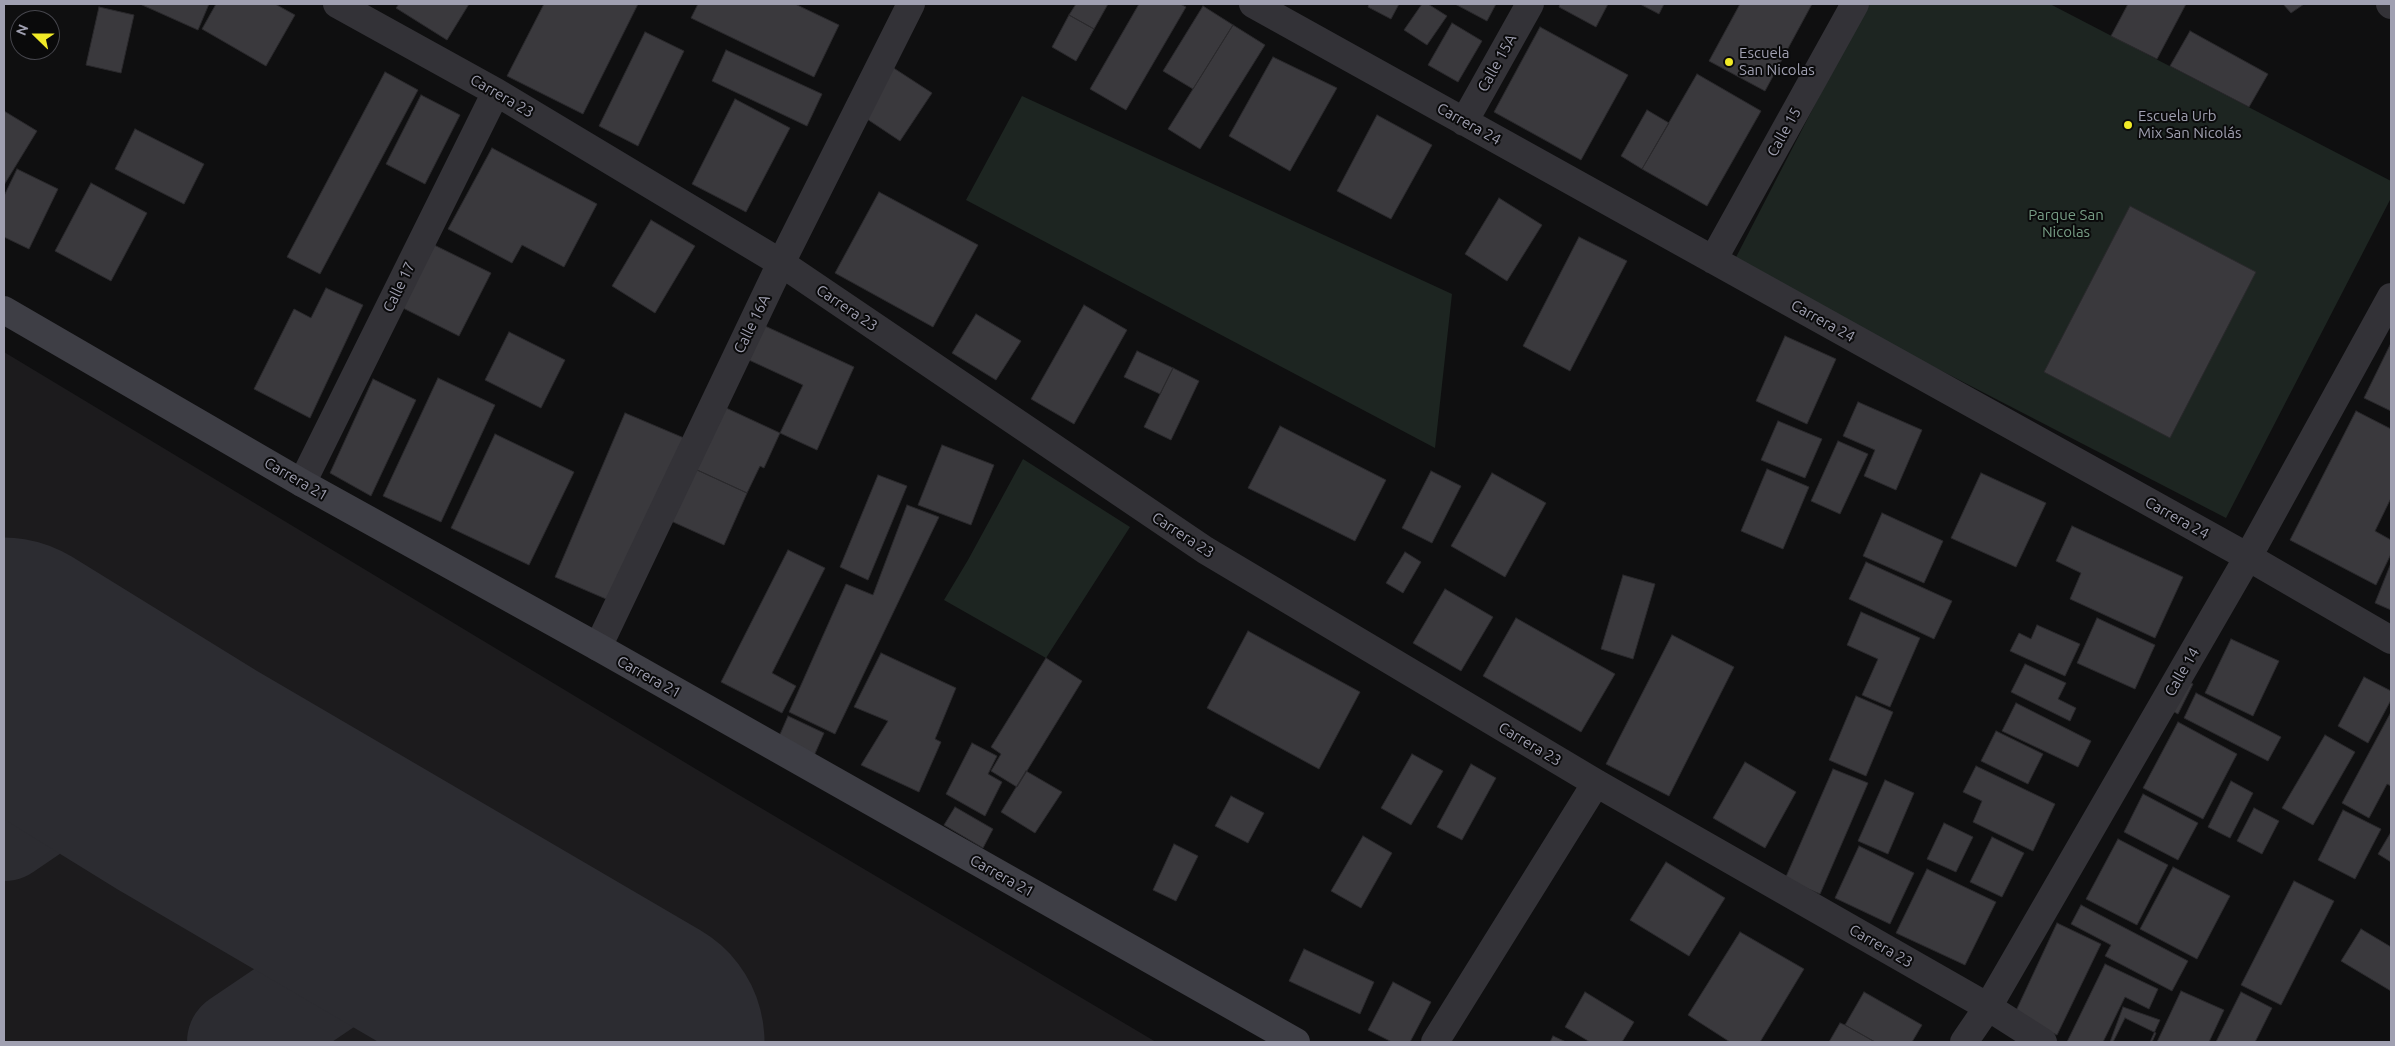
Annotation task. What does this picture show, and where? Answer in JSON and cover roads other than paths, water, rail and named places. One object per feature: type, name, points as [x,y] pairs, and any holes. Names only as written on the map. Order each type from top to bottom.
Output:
[{"type":"street","name":"Carrera 23","points":[[337,4],[496,92],[781,263],[1205,550],[1596,783],[1988,1007],[2043,1042]]},
{"type":"street","name":"Calle 16A","points":[[598,647],[781,263],[911,4]]},
{"type":"street","name":"Carrera 24","points":[[1253,4],[2248,557],[2391,640]]},
{"type":"street","name":"Calle 15A","points":[[1464,122],[1530,4]]},
{"type":"street","name":"Calle 15","points":[[1714,260],[1855,4]]},
{"type":"street","name":"Calle 17","points":[[302,483],[496,92]]},
{"type":"street","name":"Calle 14","points":[[1964,1042],[1988,1007],[2248,557],[2391,297]]},
{"type":"street","name":"Carrera 21","points":[[4,310],[302,483],[598,647],[1296,1042]]},
{"type":"street","points":[[1435,1042],[1596,783]]},
{"type":"place","name":"Escuela San Nicolas","points":[[1729,62]]},
{"type":"place","name":"Escuela Urb Mix San Nicolás","points":[[2128,125]]},
{"type":"park label","name":"Parque San Nicolas","points":[[2066,224]]}]
